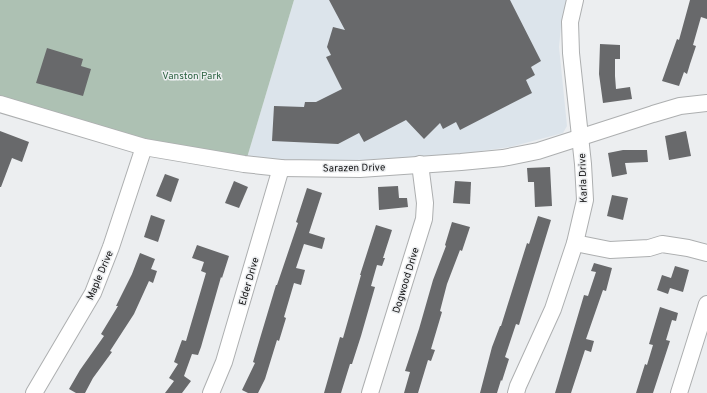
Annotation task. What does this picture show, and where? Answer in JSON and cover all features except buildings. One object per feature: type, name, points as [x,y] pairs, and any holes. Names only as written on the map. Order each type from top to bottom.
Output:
[{"type":"street","name":"Karla Drive","points":[[516,393],[553,309],[575,243],[585,200],[583,164],[571,53],[570,22],[575,0]]},
{"type":"street","name":"Sarazen Drive","points":[[0,104],[144,147],[244,164],[281,168],[360,169],[503,158],[538,152],[680,106],[707,103]]},
{"type":"street","name":"Maple Drive","points":[[34,393],[93,293],[111,247],[144,147]]},
{"type":"street","name":"Dogwood Drive","points":[[370,393],[424,219],[425,203],[420,164]]},
{"type":"street","name":"Elder Drive","points":[[211,393],[224,362],[281,168]]},
{"type":"street","points":[[575,243],[610,250],[649,248],[662,244],[707,253]]},
{"type":"street","points":[[679,393],[707,304]]},
{"type":"shaded area","points":[[294,0],[567,0],[561,27],[559,47],[567,126],[563,133],[510,147],[460,154],[342,165],[246,161]]},
{"type":"green space","name":"Vanston Park","points":[[0,0],[294,0],[246,161],[172,147],[0,99]]}]
